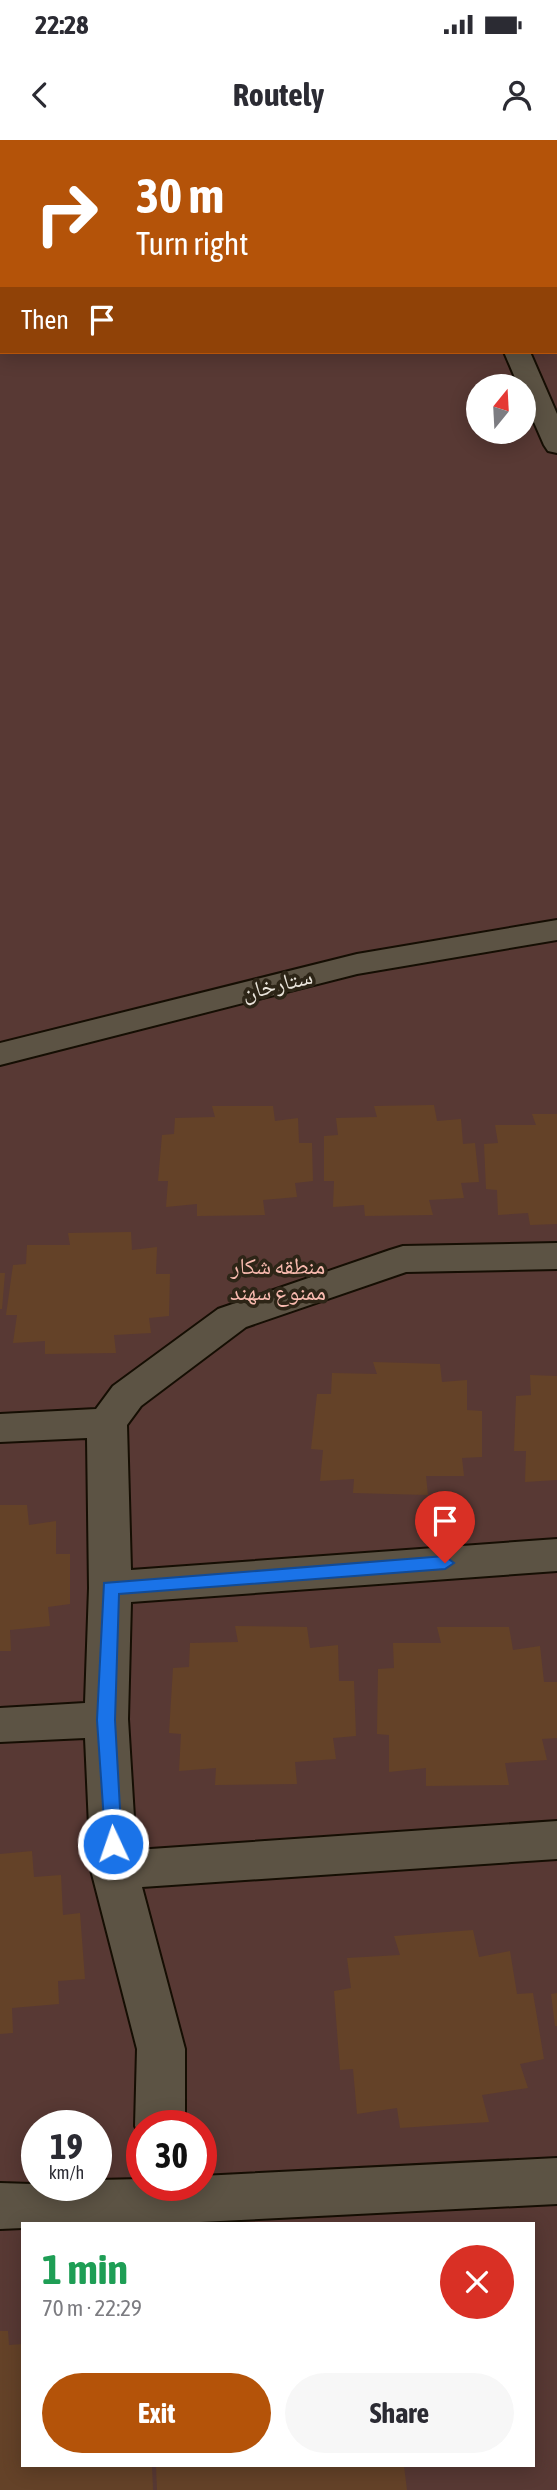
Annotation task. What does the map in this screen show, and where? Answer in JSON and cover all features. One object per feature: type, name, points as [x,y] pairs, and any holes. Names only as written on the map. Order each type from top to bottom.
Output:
[{"type":"street","points":[[518,354],[557,446]]},
{"type":"street","name":"ستارخان","points":[[0,1054],[357,964],[557,930]]},
{"type":"street","points":[[160,2110],[161,2049],[114,1870],[106,1720],[110,1588],[107,1423],[127,1395],[232,1318],[403,1259],[557,1256]]},
{"type":"street","points":[[0,1428],[107,1423]]},
{"type":"street","points":[[110,1588],[557,1555]]},
{"type":"street","points":[[0,1725],[106,1720]]},
{"type":"street","points":[[114,1870],[557,1840]]},
{"type":"street","points":[[217,2192],[557,2181]]},
{"type":"street","points":[[0,2206],[126,2197]]},
{"type":"green space","name":"منطقه شکار ممنوع سهند","points":[[0,354],[557,354],[557,2490],[0,2490]]},
{"type":"building","points":[[434,1105],[437,1121],[461,1119],[463,1144],[475,1143],[479,1182],[461,1183],[464,1198],[429,1200],[433,1215],[365,1216],[364,1205],[333,1207],[334,1181],[324,1181],[324,1136],[338,1135],[336,1118],[377,1117],[374,1106]]},
{"type":"building","points":[[212,1106],[273,1106],[275,1121],[298,1118],[299,1143],[312,1143],[313,1181],[295,1183],[297,1197],[263,1200],[265,1215],[197,1216],[197,1204],[166,1207],[168,1181],[158,1181],[162,1135],[174,1134],[175,1118],[215,1117]]},
{"type":"building","points":[[532,1114],[557,1114],[557,1224],[530,1225],[528,1213],[498,1215],[497,1190],[486,1189],[484,1144],[498,1143],[495,1125],[536,1125]]},
{"type":"building","points":[[131,1232],[132,1250],[157,1247],[156,1274],[170,1274],[169,1316],[149,1318],[151,1333],[114,1335],[116,1353],[45,1354],[45,1341],[13,1343],[17,1315],[6,1315],[13,1265],[26,1264],[27,1245],[70,1245],[68,1233]]},
{"type":"building","points":[[0,1273],[5,1273],[2,1309],[0,1309]]},
{"type":"building","points":[[373,1362],[440,1364],[442,1382],[467,1380],[467,1410],[482,1411],[482,1457],[462,1458],[464,1476],[426,1476],[428,1495],[353,1493],[354,1479],[320,1481],[323,1450],[311,1449],[317,1394],[331,1394],[332,1373],[377,1374]]},
{"type":"building","points":[[530,1375],[557,1376],[557,1480],[525,1482],[526,1451],[514,1451],[516,1396],[531,1395]]},
{"type":"building","points":[[0,1505],[27,1505],[29,1525],[56,1521],[56,1554],[70,1554],[70,1604],[48,1607],[50,1626],[10,1630],[11,1651],[0,1651]]},
{"type":"building","points":[[235,1626],[307,1627],[310,1648],[338,1645],[339,1681],[354,1681],[356,1736],[333,1738],[336,1759],[295,1762],[297,1784],[215,1785],[216,1768],[179,1771],[181,1734],[169,1733],[173,1668],[189,1667],[190,1643],[238,1642]]},
{"type":"building","points":[[437,1627],[509,1627],[513,1650],[540,1646],[544,1682],[557,1682],[557,1738],[542,1739],[547,1760],[505,1763],[509,1785],[426,1786],[426,1768],[389,1772],[389,1735],[377,1734],[378,1669],[394,1668],[393,1643],[441,1643]]},
{"type":"building","points":[[32,1851],[34,1877],[61,1875],[63,1915],[80,1913],[85,1979],[58,1981],[59,2004],[12,2008],[13,2033],[0,2034],[0,1854]]},
{"type":"building","points":[[473,1930],[479,1957],[510,1951],[517,1994],[533,1993],[544,2059],[520,2064],[528,2088],[482,2095],[489,2122],[400,2128],[397,2108],[357,2114],[353,2069],[340,2070],[334,1991],[351,1988],[347,1958],[400,1955],[394,1936]]},
{"type":"building","points":[[557,1993],[557,2026],[555,2026],[551,1994]]},
{"type":"building","points":[[0,2331],[8,2331],[9,2345],[21,2344],[21,2467],[152,2467],[153,2490],[0,2490]]},
{"type":"building","points":[[156,2467],[404,2467],[407,2490],[157,2490]]},
{"type":"route","points":[[113,1844],[106,1720],[110,1588],[445,1563]]}]
